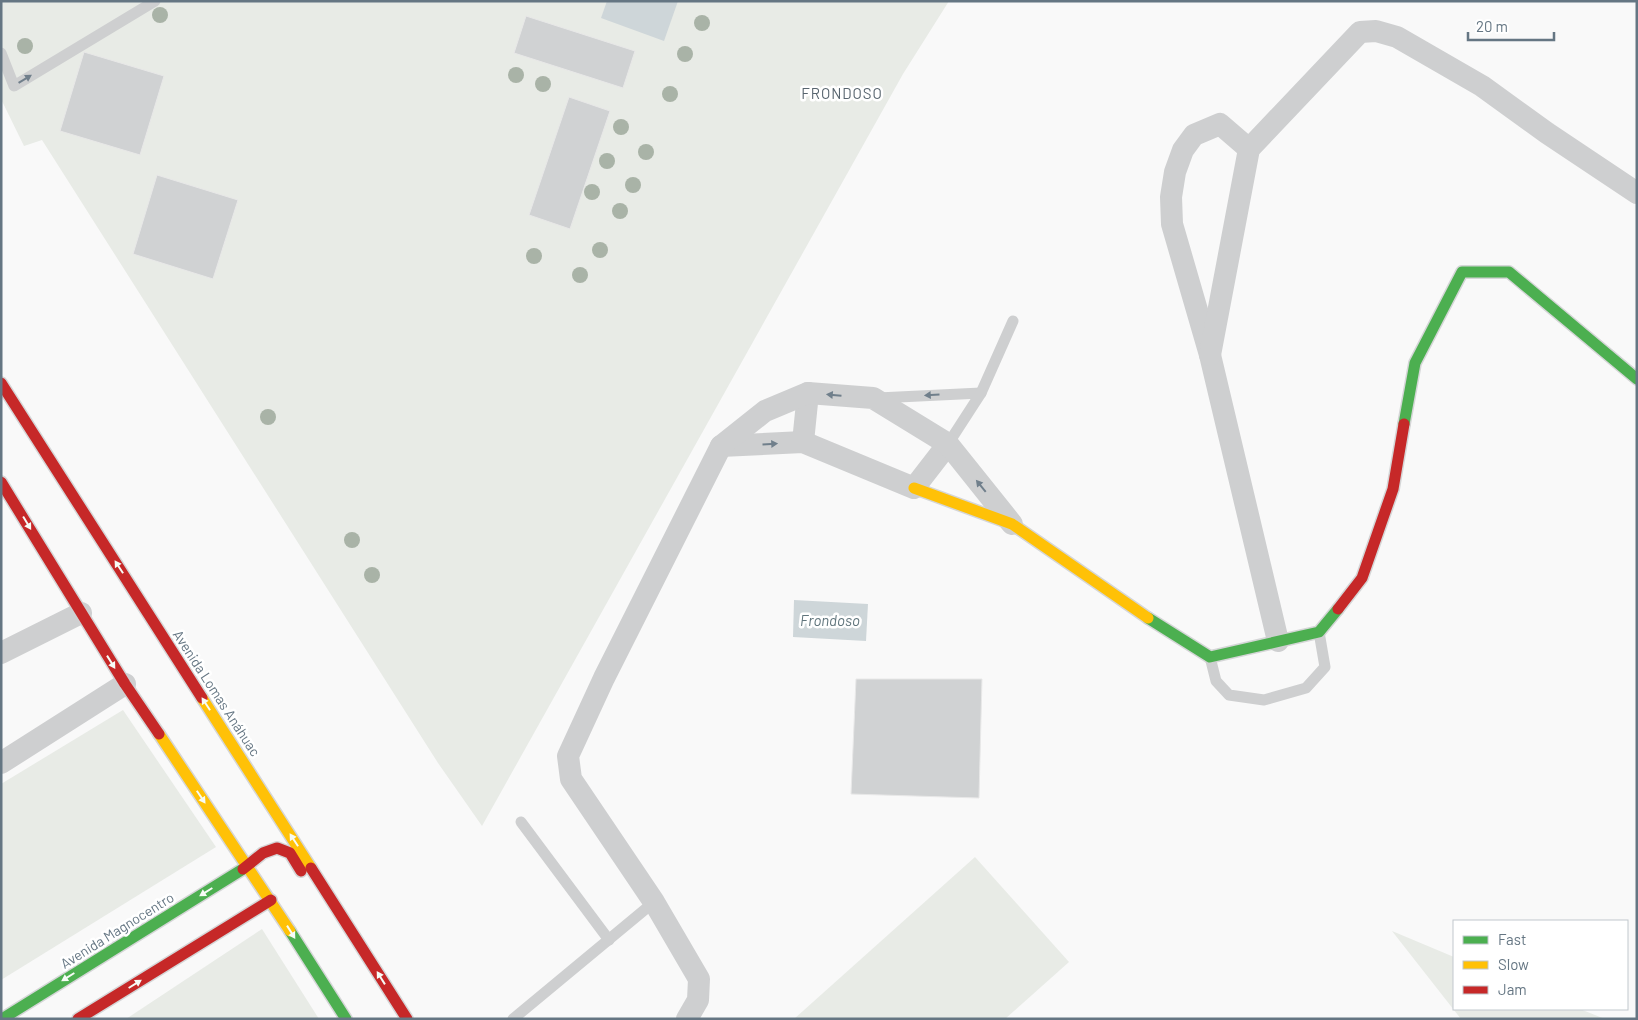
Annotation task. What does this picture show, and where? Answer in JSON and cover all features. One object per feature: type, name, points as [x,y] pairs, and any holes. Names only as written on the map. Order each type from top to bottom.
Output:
[{"type":"street","points":[[1210,355],[1249,149],[1360,32],[1376,31],[1397,36],[1482,86],[1547,133],[1637,193]]},
{"type":"street","points":[[1249,149],[1220,124],[1194,134],[1183,150],[1175,172],[1171,197],[1172,224],[1210,355],[1278,641]]},
{"type":"street","points":[[721,446],[803,442],[914,488],[1012,524],[1124,603],[1210,657],[1319,632],[1362,578],[1393,489],[1415,363],[1462,272],[1509,272],[1637,379]]},
{"type":"street","name":"Avenida Lomas Anáhuac","points":[[1,383],[342,914],[407,1019]]},
{"type":"street","points":[[803,442],[808,393]]},
{"type":"street","points":[[687,1019],[698,1000],[698,979],[654,902],[571,778],[568,756],[604,678],[721,446],[765,411],[808,393],[873,398],[948,444],[1012,524]]},
{"type":"street","points":[[914,488],[948,444]]},
{"type":"street","points":[[1,482],[125,684],[271,900],[346,1019]]},
{"type":"street","points":[[1,653],[81,613]]},
{"type":"street","points":[[1,763],[125,684]]},
{"type":"street","name":"Avenida Magnocentro","points":[[2,1019],[248,866],[262,852],[270,848],[280,848],[296,860],[306,882]]},
{"type":"street","points":[[78,1019],[271,900]]},
{"type":"street","points":[[324,913],[329,916],[342,914]]},
{"type":"lane","points":[[1,53],[14,86],[155,1]]},
{"type":"lane","points":[[948,444],[981,393],[1013,321]]},
{"type":"lane","points":[[873,398],[981,393]]},
{"type":"lane","points":[[1210,657],[1216,681],[1229,695],[1264,700],[1306,688],[1325,667],[1319,632]]},
{"type":"lane","points":[[521,822],[609,940]]},
{"type":"lane","points":[[513,1019],[654,902]]},
{"type":"shaded area","points":[[1,1],[949,1],[903,74],[482,826],[438,763],[42,140],[24,146],[1,99]]},
{"type":"shaded area","points":[[123,710],[216,847],[1,980],[1,784]]},
{"type":"shaded area","points":[[975,857],[1069,962],[1005,1019],[794,1019]]},
{"type":"shaded area","points":[[262,929],[319,1019],[126,1019]]},
{"type":"shaded area","points":[[1392,931],[1453,957],[1453,1009]]},
{"type":"shaded area","points":[[1454,1010],[1582,1010],[1605,1019],[1461,1019]]},
{"type":"water","points":[[607,1],[678,1],[664,41],[601,18]]},
{"type":"water","name":"Frondoso","points":[[794,600],[868,604],[866,641],[793,637]]},
{"type":"building","points":[[526,16],[635,51],[623,88],[514,53]]},
{"type":"building","points":[[84,52],[164,76],[140,155],[60,131]]},
{"type":"building","points":[[569,97],[610,111],[570,229],[529,215]]},
{"type":"building","points":[[157,175],[238,200],[213,279],[133,254]]},
{"type":"building","points":[[856,679],[982,679],[979,798],[851,794]]},
{"type":"traffic: fast","points":[[1404,424],[1415,363],[1462,272],[1509,272],[1637,379]]},
{"type":"traffic: fast","points":[[1148,618],[1210,657],[1319,632],[1338,609]]},
{"type":"traffic: fast","points":[[2,1019],[243,869]]},
{"type":"traffic: fast","points":[[290,931],[346,1019]]},
{"type":"traffic: slow","points":[[914,488],[1012,524],[1148,618]]},
{"type":"traffic: slow","points":[[202,698],[311,868]]},
{"type":"traffic: slow","points":[[159,734],[290,931]]},
{"type":"traffic: jam","points":[[1,383],[202,698]]},
{"type":"traffic: jam","points":[[1338,609],[1362,578],[1393,489],[1404,424]]},
{"type":"traffic: jam","points":[[1,482],[125,684],[159,734]]},
{"type":"traffic: jam","points":[[243,869],[263,853],[277,848],[290,853],[301,871]]},
{"type":"traffic: jam","points":[[311,868],[407,1019]]},
{"type":"traffic: jam","points":[[78,1019],[271,900]]},
{"type":"district","name":"FRONDOSO","points":[[842,93]]}]
